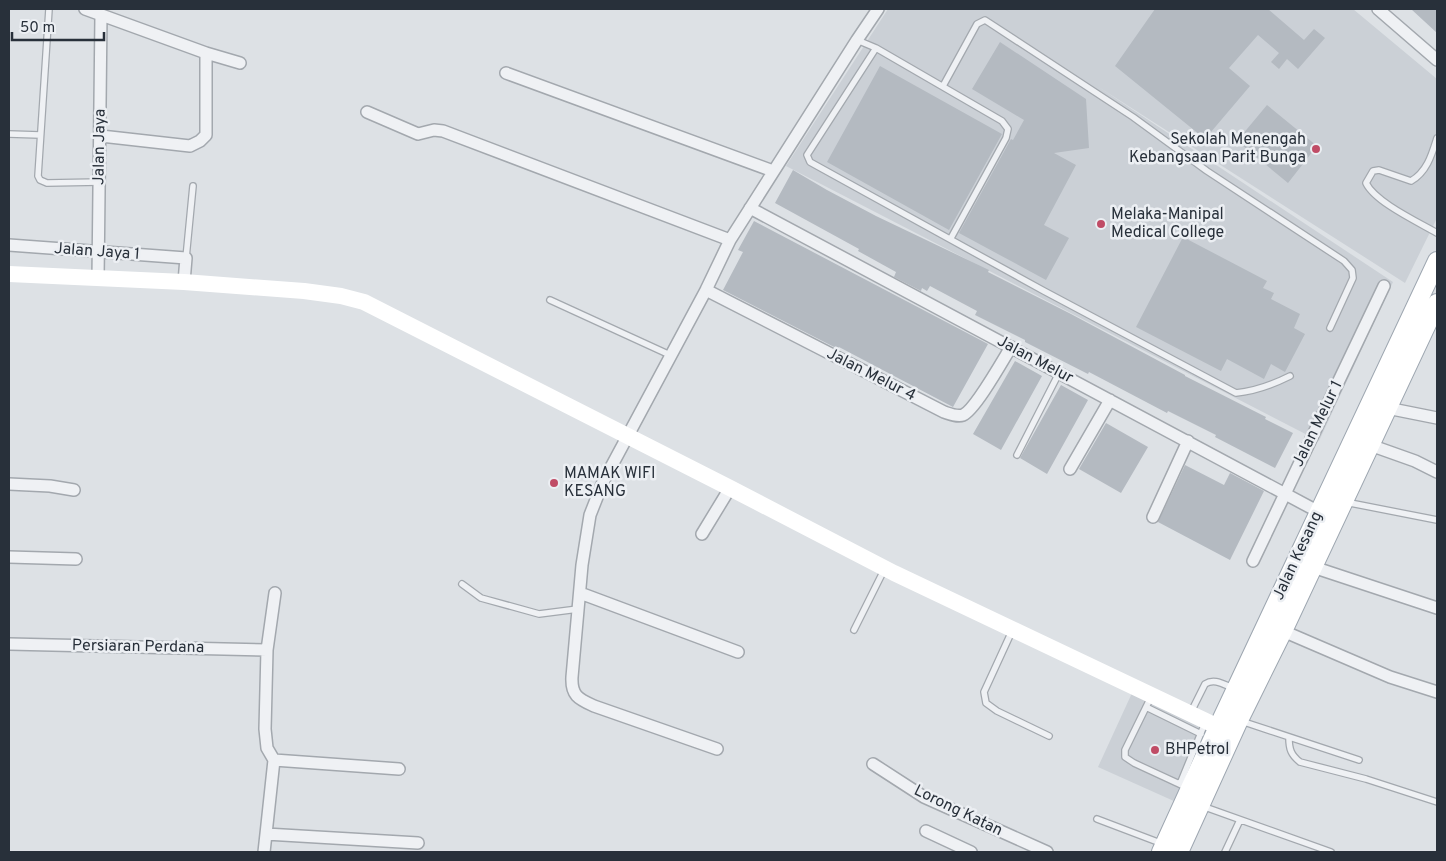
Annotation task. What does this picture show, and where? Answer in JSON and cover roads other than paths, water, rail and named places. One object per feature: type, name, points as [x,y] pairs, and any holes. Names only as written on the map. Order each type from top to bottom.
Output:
[{"type":"main road","name":"Jalan Kesang","points":[[1168,850],[1207,808],[1224,727],[1236,690],[1437,261]]},
{"type":"main road","name":"Jalan Kesang","points":[[1168,850],[1185,786],[1290,634],[1312,566],[1437,303]]},
{"type":"street","points":[[85,9],[206,53],[240,63]]},
{"type":"street","points":[[717,749],[594,706],[577,698],[572,686],[572,678],[578,609],[590,515],[603,482],[626,435],[706,290],[730,240],[878,9]]},
{"type":"street","points":[[1378,9],[1437,60]]},
{"type":"street","name":"Jalan Jaya","points":[[98,279],[101,15]]},
{"type":"street","points":[[101,136],[190,146],[200,141],[206,135],[206,53]]},
{"type":"street","points":[[506,73],[773,171]]},
{"type":"street","points":[[367,112],[418,134],[434,130],[443,131],[730,240]]},
{"type":"street","name":"Jalan Melur","points":[[750,208],[1320,512]]},
{"type":"street","name":"Jalan Jaya 1","points":[[9,245],[186,258]]},
{"type":"street","points":[[184,282],[186,258]]},
{"type":"street","points":[[9,274],[184,282],[318,292],[364,302],[885,568],[1013,629],[1149,701],[1224,727]]},
{"type":"street","name":"Jalan Melur 1","points":[[1253,561],[1384,286]]},
{"type":"street","name":"Jalan Melur 4","points":[[706,290],[944,412],[957,416],[964,414],[973,406],[1011,347]]},
{"type":"street","points":[[1070,469],[1110,400]]},
{"type":"street","points":[[1388,408],[1437,418]]},
{"type":"street","points":[[1153,517],[1188,441]]},
{"type":"street","points":[[1370,445],[1415,460],[1437,472]]},
{"type":"street","points":[[9,484],[50,486],[74,490]]},
{"type":"street","points":[[702,534],[730,488]]},
{"type":"street","points":[[9,557],[76,558]]},
{"type":"street","points":[[1312,566],[1437,608]]},
{"type":"street","points":[[264,852],[274,760],[268,748],[265,729],[267,650],[275,593]]},
{"type":"street","points":[[580,593],[738,652]]},
{"type":"street","points":[[1290,634],[1390,677],[1437,692]]},
{"type":"street","name":"Persiaran Perdana","points":[[9,644],[267,650]]},
{"type":"street","points":[[274,760],[399,769]]},
{"type":"street","name":"Lorong Katan","points":[[873,764],[924,797],[1046,852]]},
{"type":"street","points":[[926,831],[971,852]]},
{"type":"street","points":[[266,834],[418,843]]},
{"type":"lane","points":[[49,9],[38,176],[40,180],[47,183],[100,182]]},
{"type":"lane","points":[[943,86],[977,24],[986,20],[1133,117],[1207,171],[1344,261],[1352,270],[1353,278],[1330,328]]},
{"type":"lane","points":[[857,40],[876,48],[1002,121],[1008,130],[1006,138],[951,238]]},
{"type":"lane","points":[[876,48],[807,155],[807,159],[810,162],[1236,394],[1268,387],[1290,376]]},
{"type":"lane","points":[[9,134],[40,134]]},
{"type":"lane","points":[[1437,138],[1424,169],[1418,177],[1411,181],[1379,170],[1373,171],[1366,183],[1380,199],[1437,233]]},
{"type":"lane","points":[[186,258],[193,186]]},
{"type":"lane","points":[[550,300],[670,355]]},
{"type":"lane","points":[[1017,455],[1059,373]]},
{"type":"lane","points":[[1343,501],[1437,520]]},
{"type":"lane","points":[[854,630],[885,568]]},
{"type":"lane","points":[[462,584],[481,598],[539,614],[578,609]]},
{"type":"lane","points":[[1013,629],[984,692],[986,703],[997,711],[1049,736]]},
{"type":"lane","points":[[1190,714],[1205,684],[1209,681],[1215,681],[1236,690]]},
{"type":"lane","points":[[1185,786],[1134,763],[1126,756],[1125,750],[1149,701],[1224,727],[1262,729],[1359,760]]},
{"type":"lane","points":[[1289,738],[1289,749],[1293,757],[1300,762],[1437,802]]},
{"type":"lane","points":[[1207,808],[1331,852]]},
{"type":"lane","points":[[1097,819],[1168,850]]},
{"type":"lane","points":[[1225,852],[1240,820]]},
{"type":"place","name":"Sekolah Menengah Kebangsaan Parit Bunga","points":[[1316,149]]},
{"type":"place","name":"Melaka-Manipal Medical College","points":[[1101,224]]},
{"type":"place","name":"MAMAK WIFI KESANG","points":[[554,483]]},
{"type":"place","name":"BHPetrol","points":[[1155,750]]}]
